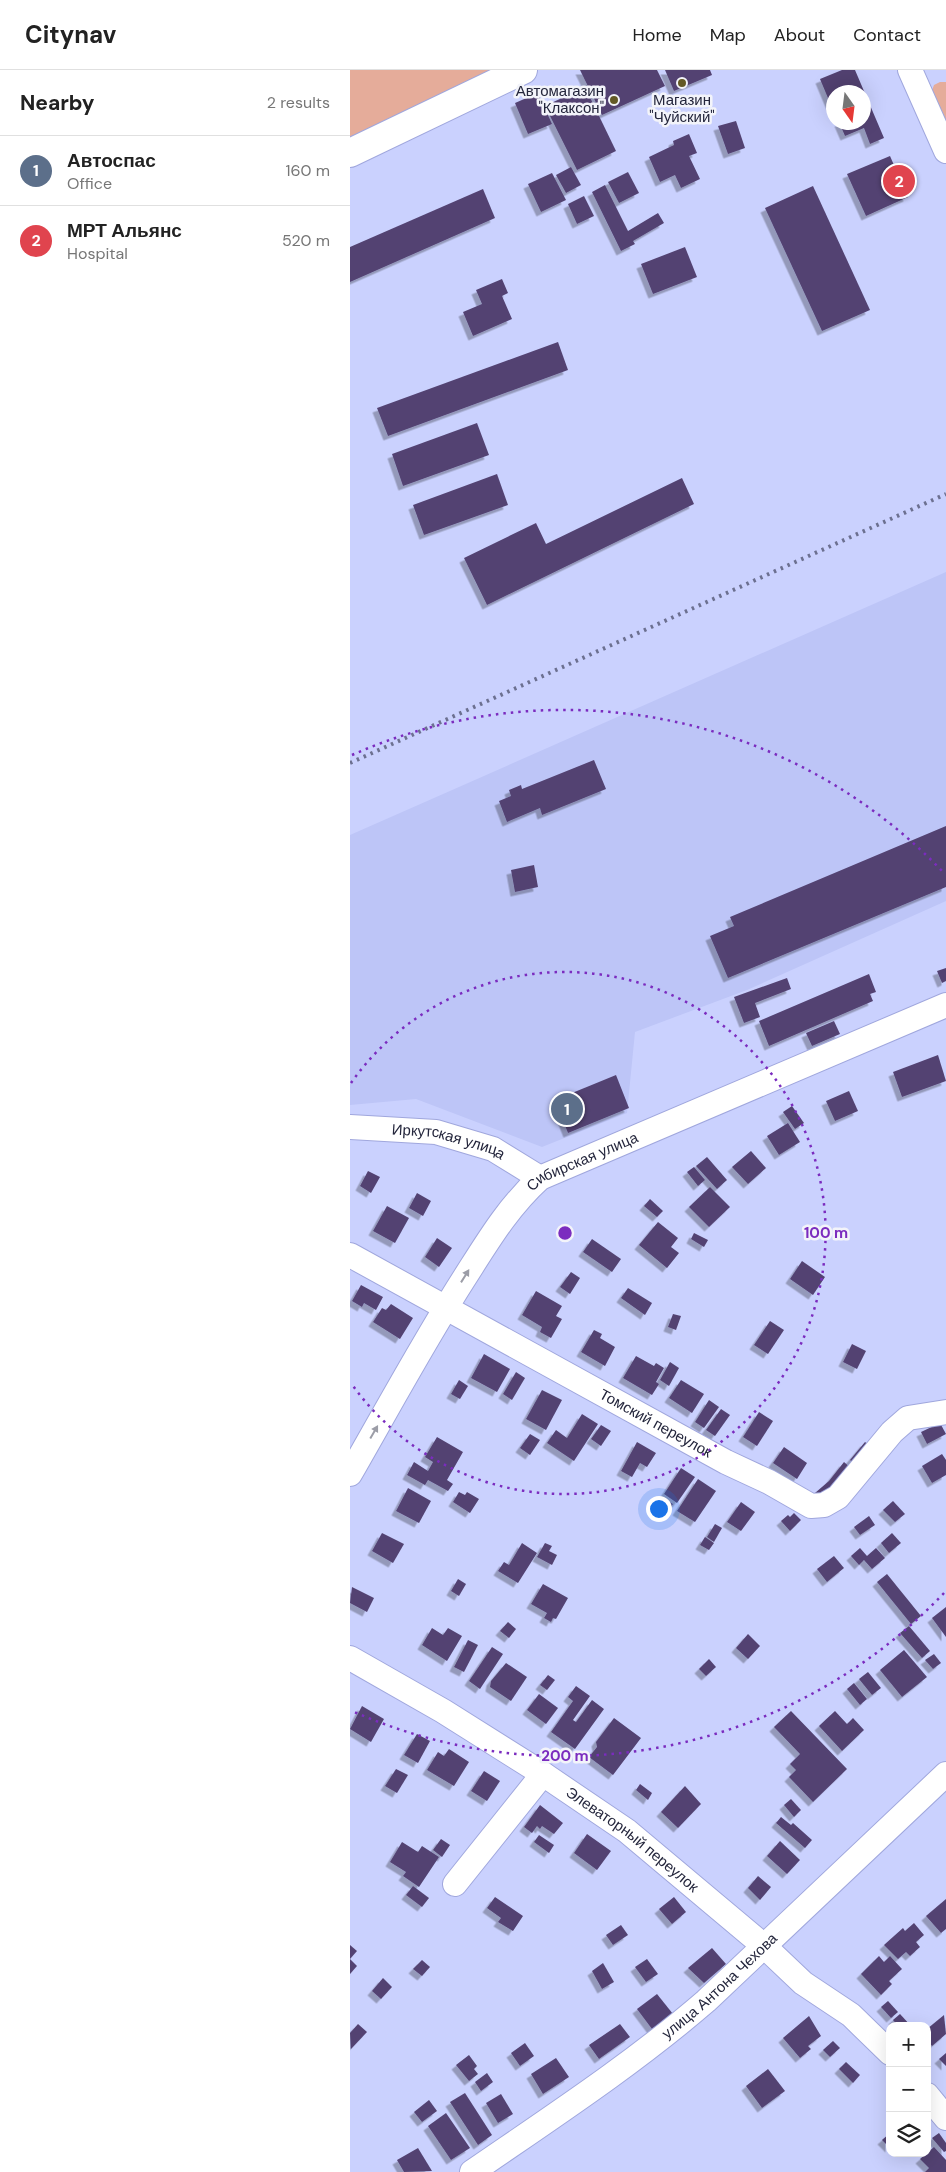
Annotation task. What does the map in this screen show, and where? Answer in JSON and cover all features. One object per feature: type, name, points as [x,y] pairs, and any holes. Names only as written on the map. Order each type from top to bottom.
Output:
[{"type":"main road","points":[[350,153],[523,70]]},
{"type":"street","points":[[910,70],[946,151]]},
{"type":"street","name":"Сибирская улица","points":[[350,1474],[446,1307],[498,1224],[518,1197],[540,1178],[946,1005]]},
{"type":"street","name":"Иркутская улица","points":[[350,1127],[436,1132],[493,1149],[540,1178]]},
{"type":"street","name":"Томский переулок","points":[[350,1254],[726,1462],[769,1482],[811,1506],[824,1505],[838,1497],[892,1432],[908,1418],[946,1412]]},
{"type":"street","name":"Элеваторный переулок","points":[[350,1658],[443,1711],[544,1774],[641,1841],[675,1872],[764,1946],[803,1983],[851,2015],[886,2049]]},
{"type":"street","points":[[455,1884],[544,1774]]},
{"type":"street","name":"улица Антона Чехова","points":[[472,2172],[611,2076],[672,2031],[946,1774]]},
{"type":"street","points":[[931,2100],[946,2118]]},
{"type":"shaded area","points":[[350,70],[507,70],[350,144]]},
{"type":"shaded area","points":[[946,82],[946,129],[931,93],[934,85]]},
{"type":"shaded area","points":[[946,572],[946,901],[747,990],[635,1032],[627,1113],[542,1147],[416,1099],[350,1105],[350,835]]},
{"type":"building","name":"Автомагазин \"Клаксон\"","points":[[580,70],[657,70],[665,86],[602,115]]},
{"type":"building","name":"Магазин \"Чуйский\"","points":[[665,70],[710,70],[712,75],[674,91]]},
{"type":"building","points":[[842,70],[855,70],[861,85],[826,85],[826,93],[820,79]]},
{"type":"building","points":[[585,87],[616,151],[577,170],[545,106]]},
{"type":"building","points":[[538,93],[552,124],[528,134],[515,103]]},
{"type":"building","points":[[871,108],[884,138],[870,144],[865,130],[871,130]]},
{"type":"building","points":[[736,121],[745,148],[728,154],[718,126]]},
{"type":"building","points":[[842,130],[859,130],[845,136]]},
{"type":"building","points":[[689,134],[697,153],[689,156],[700,179],[681,188],[675,175],[660,182],[649,157],[674,145],[673,141]]},
{"type":"building","points":[[890,156],[908,197],[866,216],[847,174]]},
{"type":"building","points":[[571,167],[581,185],[566,193],[556,175]]},
{"type":"building","points":[[628,172],[639,193],[619,203],[608,182]]},
{"type":"building","points":[[552,173],[566,200],[541,212],[528,184]]},
{"type":"building","points":[[605,185],[628,231],[658,213],[664,223],[633,241],[635,244],[621,251],[592,192]]},
{"type":"building","points":[[813,186],[870,310],[822,331],[765,208]]},
{"type":"building","points":[[483,189],[495,218],[350,282],[350,247]]},
{"type":"building","points":[[584,196],[594,216],[577,224],[568,204]]},
{"type":"building","points":[[685,247],[697,277],[653,294],[641,264]]},
{"type":"building","points":[[502,279],[508,293],[502,296],[512,319],[473,336],[463,312],[482,304],[476,290]]},
{"type":"building","points":[[558,342],[568,370],[388,436],[377,408]]},
{"type":"building","points":[[477,423],[489,455],[403,486],[392,454]]},
{"type":"building","points":[[497,474],[508,505],[424,535],[413,505]]},
{"type":"building","points":[[682,478],[694,504],[487,605],[464,558],[536,523],[546,544]]},
{"type":"building","points":[[594,760],[606,789],[542,815],[540,808],[507,822],[499,801],[511,796],[509,790],[521,785],[522,789]]},
{"type":"building","points":[[946,826],[946,887],[728,978],[710,936],[734,926],[730,917]]},
{"type":"building","points":[[534,865],[538,887],[515,892],[511,870]]},
{"type":"building","points":[[946,968],[946,981],[942,983],[937,971]]},
{"type":"building","points":[[869,974],[876,992],[870,994],[873,1001],[769,1046],[759,1021]]},
{"type":"building","points":[[787,978],[791,989],[755,1003],[760,1017],[744,1023],[734,997]]},
{"type":"building","points":[[834,1021],[840,1034],[812,1046],[806,1033]]},
{"type":"building","points":[[938,1055],[946,1081],[902,1097],[893,1072]]},
{"type":"building","points":[[616,1075],[629,1108],[568,1133],[555,1100]]},
{"type":"building","points":[[849,1091],[858,1111],[835,1121],[826,1101]]},
{"type":"building","points":[[792,1106],[804,1123],[795,1129],[783,1112]]},
{"type":"building","points":[[788,1123],[800,1142],[779,1155],[767,1136]]},
{"type":"building","points":[[751,1151],[766,1168],[748,1184],[732,1167]]},
{"type":"building","points":[[707,1157],[727,1180],[717,1189],[696,1166]]},
{"type":"building","points":[[694,1167],[705,1180],[698,1186],[687,1172]]},
{"type":"building","points":[[368,1171],[380,1177],[371,1193],[360,1186]]},
{"type":"building","points":[[710,1187],[730,1207],[709,1227],[689,1207]]},
{"type":"building","points":[[417,1193],[431,1201],[423,1216],[409,1208]]},
{"type":"building","points":[[650,1199],[663,1211],[657,1217],[644,1206]]},
{"type":"building","points":[[387,1206],[409,1218],[395,1243],[373,1231]]},
{"type":"building","points":[[658,1222],[678,1238],[671,1247],[679,1253],[667,1268],[639,1245]]},
{"type":"building","points":[[694,1233],[708,1240],[704,1247],[691,1239]]},
{"type":"building","points":[[437,1238],[452,1248],[439,1267],[425,1257]]},
{"type":"building","points":[[592,1239],[621,1259],[612,1272],[583,1252]]},
{"type":"building","points":[[802,1261],[825,1277],[813,1295],[790,1279]]},
{"type":"building","points":[[571,1272],[580,1278],[570,1294],[560,1287]]},
{"type":"building","points":[[361,1285],[383,1297],[376,1310],[364,1303],[362,1307],[352,1301]]},
{"type":"building","points":[[628,1288],[652,1303],[645,1315],[621,1298]]},
{"type":"building","points":[[536,1291],[562,1306],[556,1316],[562,1319],[551,1338],[540,1332],[542,1327],[522,1315]]},
{"type":"building","points":[[391,1304],[413,1318],[400,1339],[373,1322],[382,1308],[386,1310]]},
{"type":"building","points":[[673,1314],[681,1316],[676,1330],[668,1327]]},
{"type":"building","points":[[770,1321],[784,1330],[768,1354],[754,1345]]},
{"type":"building","points":[[594,1330],[602,1334],[600,1338],[615,1347],[605,1366],[581,1352]]},
{"type":"building","points":[[852,1344],[866,1351],[857,1369],[843,1362]]},
{"type":"building","points":[[484,1354],[510,1369],[497,1392],[471,1378]]},
{"type":"building","points":[[636,1356],[654,1366],[656,1363],[664,1368],[656,1382],[659,1384],[652,1395],[623,1378]]},
{"type":"building","points":[[670,1362],[679,1368],[669,1386],[660,1380]]},
{"type":"building","points":[[516,1372],[525,1378],[512,1400],[503,1394]]},
{"type":"building","points":[[459,1380],[468,1386],[460,1399],[451,1394]]},
{"type":"building","points":[[681,1380],[704,1394],[692,1413],[669,1398]]},
{"type":"building","points":[[542,1390],[562,1400],[546,1430],[526,1419]]},
{"type":"building","points":[[709,1400],[719,1407],[704,1428],[695,1422]]},
{"type":"building","points":[[721,1409],[730,1415],[715,1436],[706,1430]]},
{"type":"building","points":[[759,1412],[773,1421],[757,1446],[743,1437]]},
{"type":"building","points":[[582,1414],[598,1424],[574,1461],[547,1443],[556,1430],[567,1438]]},
{"type":"building","points":[[940,1423],[946,1434],[927,1444],[921,1432]]},
{"type":"building","points":[[601,1425],[611,1431],[601,1446],[591,1439]]},
{"type":"building","points":[[530,1434],[540,1440],[530,1455],[520,1448]]},
{"type":"building","points":[[437,1437],[463,1452],[447,1480],[453,1484],[448,1491],[428,1480],[425,1485],[407,1475],[414,1462],[428,1471],[433,1462],[425,1457]]},
{"type":"building","points":[[637,1442],[656,1453],[647,1467],[640,1463],[632,1477],[621,1471]]},
{"type":"building","points":[[865,1442],[873,1448],[858,1467],[850,1460]]},
{"type":"building","points":[[784,1447],[807,1463],[797,1479],[773,1463]]},
{"type":"building","points":[[942,1454],[946,1460],[946,1475],[932,1483],[922,1466]]},
{"type":"building","points":[[844,1462],[852,1469],[823,1499],[815,1493],[829,1481]]},
{"type":"building","points":[[681,1468],[695,1477],[677,1503],[664,1494]]},
{"type":"building","points":[[698,1479],[716,1491],[695,1522],[677,1511]]},
{"type":"building","points":[[408,1488],[431,1501],[419,1523],[396,1511]]},
{"type":"building","points":[[459,1492],[465,1495],[467,1492],[479,1499],[470,1513],[453,1502]]},
{"type":"building","points":[[663,1498],[673,1504],[667,1513],[657,1507]]},
{"type":"building","points":[[893,1501],[905,1514],[895,1522],[883,1510]]},
{"type":"building","points":[[741,1502],[755,1512],[741,1531],[727,1522]]},
{"type":"building","points":[[794,1513],[801,1520],[790,1531],[781,1521]]},
{"type":"building","points":[[869,1516],[875,1525],[860,1535],[854,1527]]},
{"type":"building","points":[[715,1524],[722,1528],[714,1542],[707,1537]]},
{"type":"building","points":[[382,1533],[404,1544],[393,1563],[372,1551]]},
{"type":"building","points":[[892,1533],[901,1543],[889,1553],[881,1543]]},
{"type":"building","points":[[705,1537],[714,1543],[709,1550],[700,1545]]},
{"type":"building","points":[[522,1543],[537,1553],[518,1583],[498,1571],[504,1562],[509,1565]]},
{"type":"building","points":[[545,1543],[552,1546],[549,1551],[557,1555],[552,1565],[537,1557]]},
{"type":"building","points":[[860,1548],[867,1556],[876,1548],[885,1558],[872,1569],[864,1560],[859,1565],[851,1556]]},
{"type":"building","points":[[834,1556],[844,1568],[827,1582],[817,1569]]},
{"type":"building","points":[[887,1574],[921,1616],[911,1624],[877,1582]]},
{"type":"building","points":[[458,1579],[466,1584],[459,1596],[451,1591]]},
{"type":"building","points":[[543,1584],[568,1598],[556,1619],[553,1618],[551,1622],[544,1618],[547,1613],[531,1604]]},
{"type":"building","points":[[352,1587],[374,1598],[367,1612],[350,1603]]},
{"type":"building","points":[[946,1607],[946,1637],[932,1618]]},
{"type":"building","points":[[508,1622],[516,1629],[509,1638],[500,1631]]},
{"type":"building","points":[[909,1626],[930,1651],[922,1658],[900,1633]]},
{"type":"building","points":[[432,1628],[443,1635],[448,1628],[462,1636],[447,1661],[422,1645]]},
{"type":"building","points":[[748,1634],[760,1646],[748,1659],[736,1648]]},
{"type":"building","points":[[468,1640],[478,1645],[464,1672],[454,1667]]},
{"type":"building","points":[[492,1647],[503,1654],[480,1689],[469,1681]]},
{"type":"building","points":[[904,1650],[927,1677],[902,1697],[880,1670]]},
{"type":"building","points":[[934,1654],[941,1663],[933,1669],[925,1660]]},
{"type":"building","points":[[709,1659],[716,1667],[706,1676],[699,1669]]},
{"type":"building","points":[[506,1663],[527,1677],[511,1701],[490,1687],[491,1681]]},
{"type":"building","points":[[868,1672],[881,1688],[872,1695],[859,1679]]},
{"type":"building","points":[[548,1675],[555,1680],[547,1690],[540,1685]]},
{"type":"building","points":[[854,1683],[867,1699],[860,1705],[847,1689]]},
{"type":"building","points":[[576,1686],[590,1696],[573,1720],[576,1722],[592,1700],[604,1709],[575,1749],[551,1732],[573,1701],[568,1697]]},
{"type":"building","points":[[539,1694],[558,1708],[546,1724],[527,1710]]},
{"type":"building","points":[[362,1706],[384,1719],[371,1742],[350,1729]]},
{"type":"building","points":[[791,1711],[847,1769],[813,1802],[789,1777],[796,1770],[790,1764],[800,1754],[774,1727]]},
{"type":"building","points":[[835,1711],[847,1724],[853,1718],[864,1730],[842,1751],[819,1726]]},
{"type":"building","points":[[614,1718],[641,1738],[613,1775],[589,1757],[597,1747],[596,1742]]},
{"type":"building","points":[[417,1734],[430,1741],[418,1763],[404,1755]]},
{"type":"building","points":[[449,1749],[469,1762],[454,1786],[427,1770],[438,1752],[444,1756]]},
{"type":"building","points":[[396,1769],[408,1775],[397,1793],[385,1786]]},
{"type":"building","points":[[484,1771],[500,1781],[487,1801],[471,1791]]},
{"type":"building","points":[[640,1784],[652,1793],[648,1800],[636,1790]]},
{"type":"building","points":[[685,1786],[701,1804],[678,1828],[661,1812]]},
{"type":"building","points":[[791,1799],[801,1810],[794,1817],[784,1805]]},
{"type":"building","points":[[540,1805],[563,1823],[554,1834],[542,1826],[540,1829],[537,1826],[532,1833],[524,1827]]},
{"type":"building","points":[[781,1817],[791,1825],[793,1823],[812,1840],[805,1848],[776,1823]]},
{"type":"building","points":[[587,1834],[611,1851],[597,1870],[574,1853]]},
{"type":"building","points":[[539,1835],[554,1845],[549,1853],[534,1842]]},
{"type":"building","points":[[441,1839],[450,1845],[442,1857],[433,1850]]},
{"type":"building","points":[[780,1841],[800,1860],[787,1874],[767,1856]]},
{"type":"building","points":[[402,1842],[418,1852],[422,1846],[439,1857],[419,1887],[403,1876],[406,1872],[390,1862]]},
{"type":"building","points":[[758,1876],[771,1887],[760,1900],[748,1888]]},
{"type":"building","points":[[413,1886],[429,1898],[422,1907],[406,1895]]},
{"type":"building","points":[[495,1897],[523,1916],[513,1931],[498,1922],[501,1918],[487,1908]]},
{"type":"building","points":[[674,1897],[686,1912],[672,1924],[659,1909]]},
{"type":"building","points":[[946,1899],[946,1929],[941,1933],[926,1916]]},
{"type":"building","points":[[914,1923],[924,1935],[916,1942],[920,1947],[910,1956],[906,1952],[898,1959],[884,1945],[903,1928],[905,1931]]},
{"type":"building","points":[[621,1925],[628,1935],[613,1945],[606,1935]]},
{"type":"building","points":[[350,1945],[357,1951],[350,1959]]},
{"type":"building","points":[[712,1948],[726,1964],[704,1983],[688,1968]]},
{"type":"building","points":[[879,1956],[884,1962],[890,1956],[902,1969],[889,1981],[892,1984],[881,1995],[861,1974]]},
{"type":"building","points":[[350,1959],[357,1966],[350,1974]]},
{"type":"building","points":[[647,1959],[658,1974],[646,1982],[635,1967]]},
{"type":"building","points":[[422,1960],[430,1967],[422,1976],[413,1969]]},
{"type":"building","points":[[603,1963],[614,1982],[602,1989],[592,1971]]},
{"type":"building","points":[[383,1978],[392,1987],[381,1999],[372,1991]]},
{"type":"building","points":[[657,1994],[673,2014],[652,2029],[637,2009]]},
{"type":"building","points":[[888,2001],[898,2012],[891,2018],[881,2007]]},
{"type":"building","points":[[900,2014],[907,2022],[895,2022],[893,2020]]},
{"type":"building","points":[[944,2015],[946,2034],[932,2046],[931,2045],[931,2026]]},
{"type":"building","points":[[809,2016],[821,2036],[808,2046],[811,2049],[800,2058],[783,2038]]},
{"type":"building","points":[[358,2024],[367,2032],[351,2049],[350,2033]]},
{"type":"building","points":[[620,2024],[630,2037],[599,2059],[589,2045]]},
{"type":"building","points":[[833,2041],[840,2048],[830,2057],[823,2050]]},
{"type":"building","points":[[525,2043],[534,2056],[520,2066],[511,2053]]},
{"type":"building","points":[[946,2053],[946,2066],[939,2059]]},
{"type":"building","points":[[469,2055],[477,2066],[474,2069],[478,2074],[469,2081],[456,2065]]},
{"type":"building","points":[[556,2058],[569,2077],[543,2094],[531,2074]]},
{"type":"building","points":[[846,2062],[860,2075],[853,2083],[839,2069]]},
{"type":"building","points":[[768,2069],[785,2091],[762,2108],[746,2086]]},
{"type":"building","points":[[487,2073],[493,2082],[481,2091],[475,2082]]},
{"type":"building","points":[[465,2093],[492,2135],[478,2145],[450,2102]]},
{"type":"building","points":[[501,2094],[513,2114],[498,2123],[486,2103]]},
{"type":"building","points":[[429,2100],[437,2111],[422,2122],[414,2112]]},
{"type":"building","points":[[446,2113],[470,2148],[451,2160],[428,2126]]},
{"type":"building","points":[[939,2133],[946,2143],[946,2151],[944,2152],[932,2138]]},
{"type":"building","points":[[934,2147],[946,2160],[946,2172],[925,2172],[929,2168],[920,2159],[922,2157],[931,2157],[931,2150]]},
{"type":"building","points":[[418,2148],[432,2171],[404,2172],[397,2160]]},
{"type":"railway","points":[[350,763],[946,494]]},
{"type":"place","name":"Магазин \"Чуйский\"","points":[[682,83]]},
{"type":"place","name":"Автомагазин \"Клаксон\"","points":[[614,100]]},
{"type":"place","name":"МРТ Альянс","points":[[899,181]]},
{"type":"place","name":"Автоспас","points":[[567,1109]]}]
